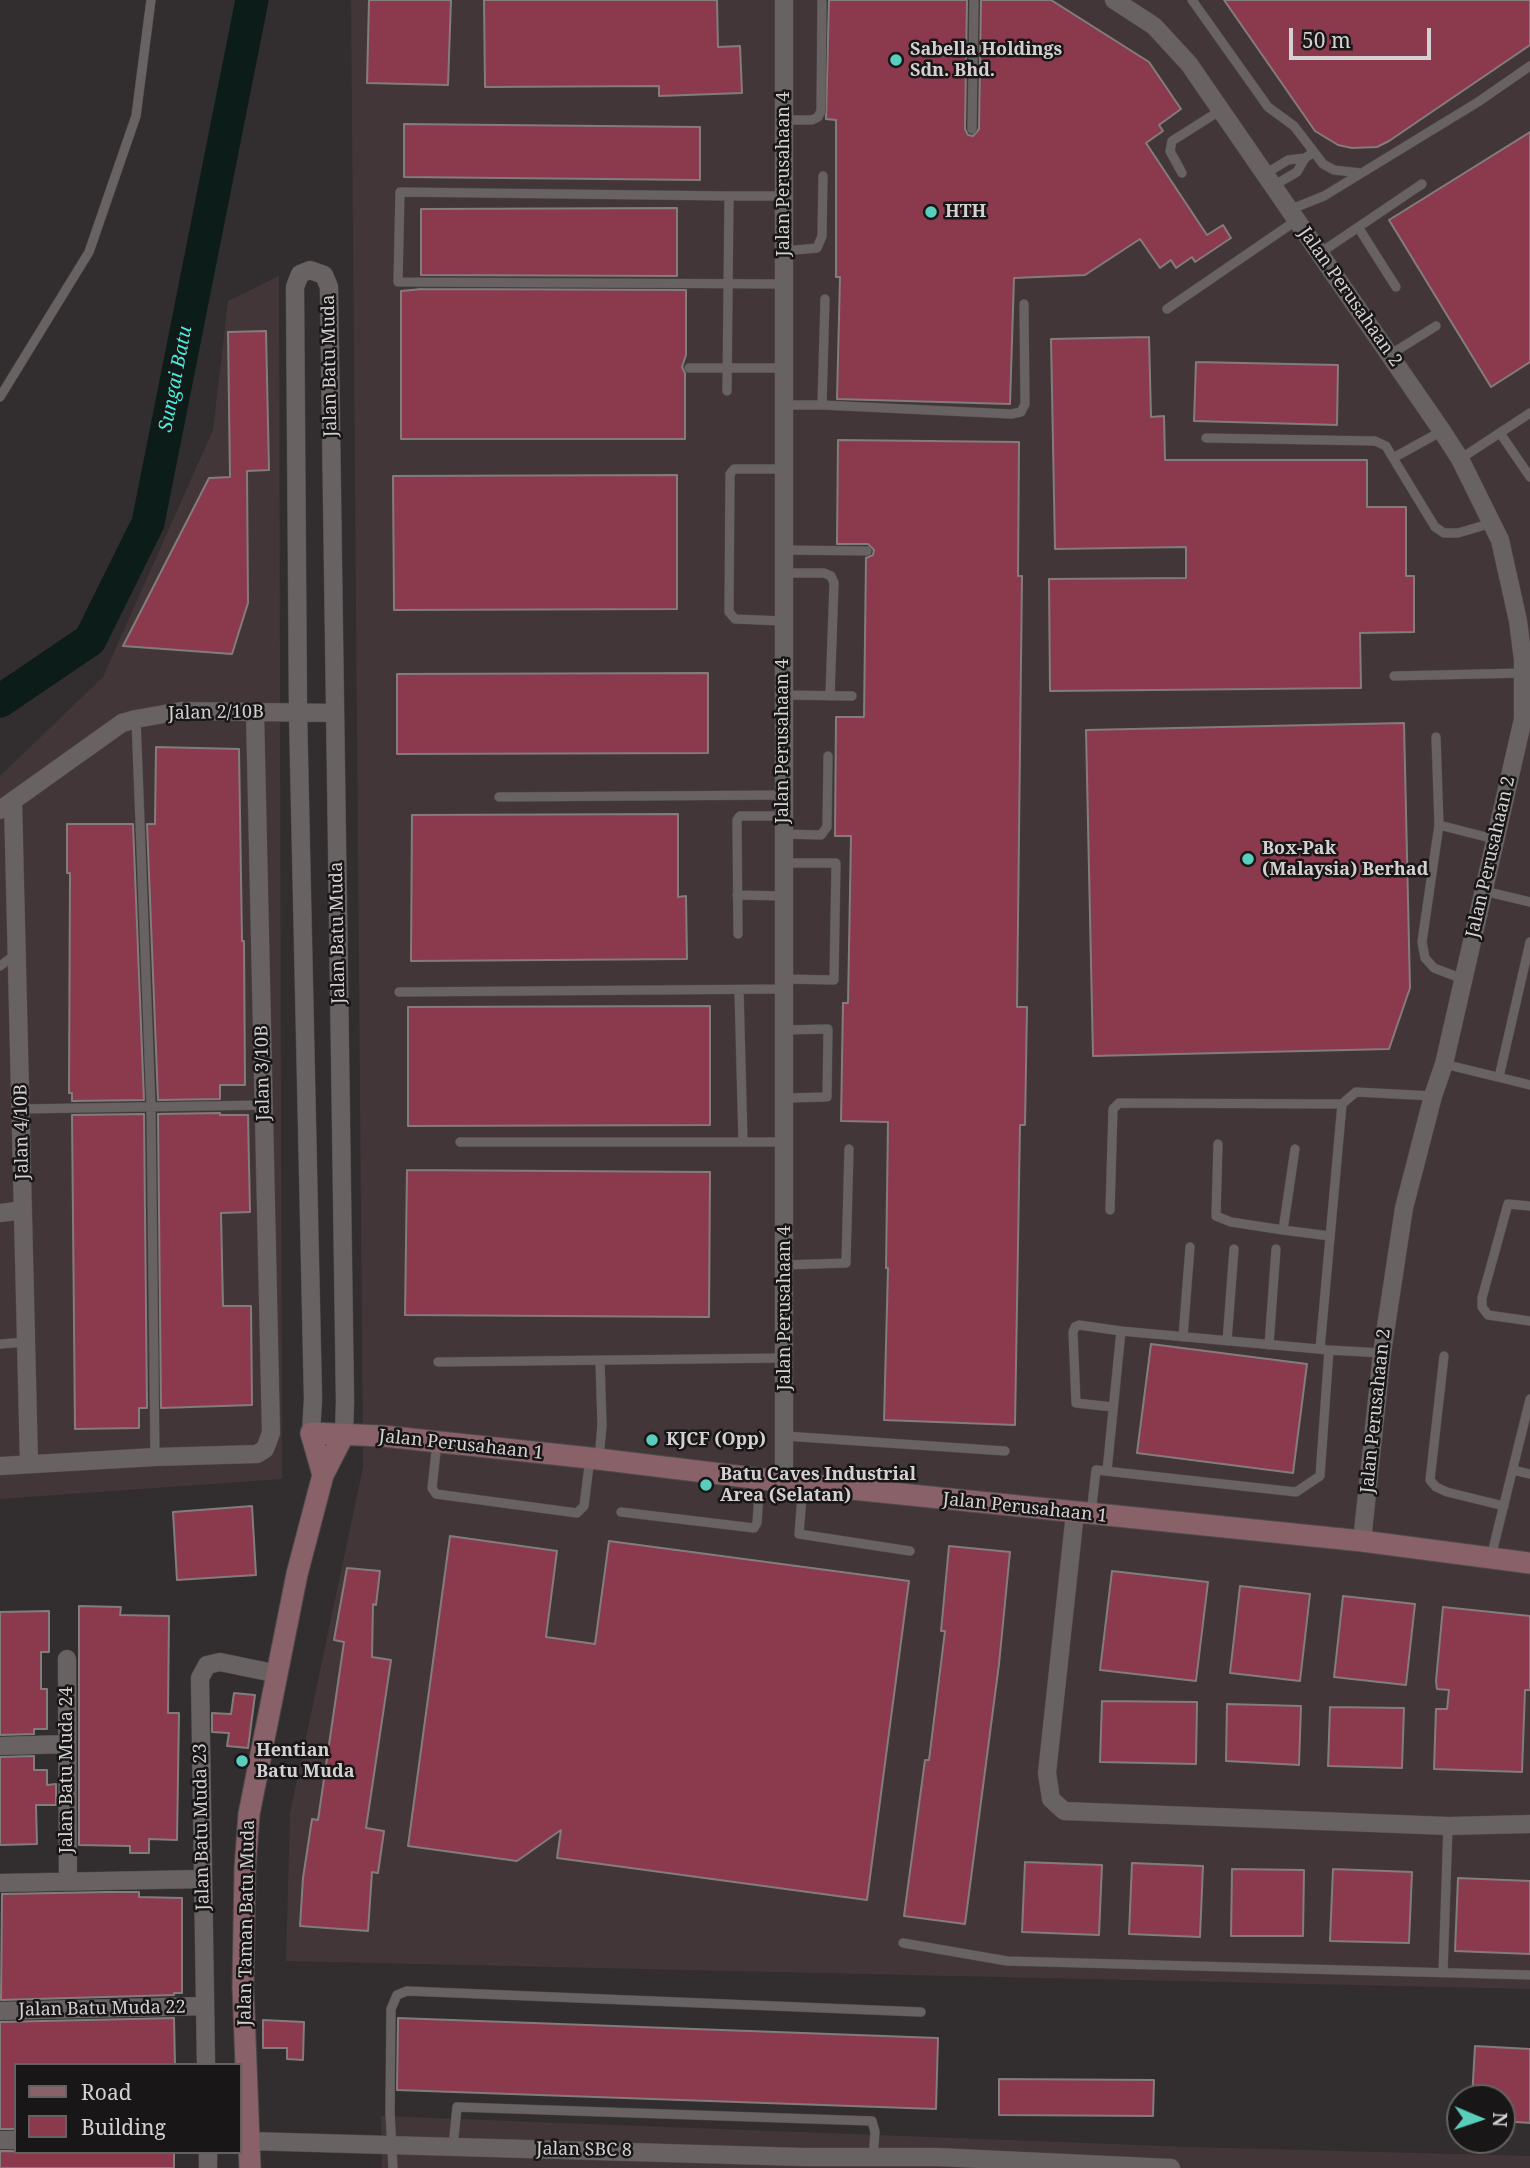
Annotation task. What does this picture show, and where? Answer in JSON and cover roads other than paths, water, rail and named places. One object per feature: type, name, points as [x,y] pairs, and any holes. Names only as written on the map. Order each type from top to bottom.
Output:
[{"type":"street","name":"Jalan Perusahaan 4","points":[[784,0],[785,1436],[794,1483]]},
{"type":"street","name":"Jalan Perusahaan 2","points":[[1114,0],[1154,26],[1189,64],[1443,431],[1500,540],[1524,622],[1522,719],[1444,1064],[1404,1208],[1382,1353],[1362,1541]]},
{"type":"street","name":"Jalan Batu Muda","points":[[311,1433],[313,1385],[298,713],[295,287],[300,274],[317,270],[324,275],[329,287],[344,1434]]},
{"type":"street","name":"Jalan 2/10B","points":[[6,806],[122,723],[136,719],[181,712],[334,713]]},
{"type":"street","name":"Jalan 3/10B","points":[[155,1457],[257,1454],[265,1449],[271,1433],[255,712]]},
{"type":"street","name":"Jalan 4/10B","points":[[6,806],[18,953],[29,1464]]},
{"type":"street","points":[[0,1213],[23,1210]]},
{"type":"street","name":"Jalan Perusahaan 1","points":[[311,1433],[437,1442],[1083,1514],[1362,1541],[1530,1563]]},
{"type":"street","points":[[311,1433],[323,1475]]},
{"type":"street","name":"Jalan Taman Batu Muda","points":[[250,2168],[243,1987],[249,1814],[297,1574],[323,1475],[344,1434]]},
{"type":"street","points":[[0,1466],[155,1457]]},
{"type":"street","points":[[1083,1514],[1047,1773],[1051,1799],[1063,1811],[1448,1826],[1530,1825]]},
{"type":"street","name":"Jalan Batu Muda 24","points":[[68,1659],[68,1882]]},
{"type":"street","name":"Jalan Batu Muda 23","points":[[206,2063],[200,1678],[207,1665],[220,1662],[278,1674]]},
{"type":"street","points":[[0,1746],[67,1744]]},
{"type":"street","points":[[0,1883],[202,1879]]},
{"type":"street","name":"Jalan Batu Muda 22","points":[[0,2011],[205,2006]]},
{"type":"street","name":"Jalan SBC 8","points":[[249,2141],[453,2147],[673,2160],[803,2163],[873,2157],[937,2163],[1171,2168]]},
{"type":"lane","points":[[0,397],[89,252],[136,116],[150,0]]},
{"type":"lane","points":[[784,120],[812,120],[818,117],[821,111],[822,0]]},
{"type":"lane","points":[[972,129],[974,0]]},
{"type":"lane","points":[[1192,0],[1268,107],[1294,127],[1310,155],[1334,170],[1361,173]]},
{"type":"lane","points":[[1167,309],[1293,215],[1478,102],[1530,66]]},
{"type":"lane","points":[[1182,173],[1170,151],[1172,141],[1221,110]]},
{"type":"lane","points":[[1269,180],[1297,172],[1310,155]]},
{"type":"lane","points":[[1269,180],[1288,160],[1310,155]]},
{"type":"lane","points":[[784,251],[817,248],[822,236],[822,176]]},
{"type":"lane","points":[[1320,253],[1422,184]]},
{"type":"lane","points":[[784,196],[400,192],[398,282],[784,284]]},
{"type":"lane","points":[[727,390],[729,196]]},
{"type":"lane","points":[[1358,227],[1396,287]]},
{"type":"lane","points":[[822,405],[825,299]]},
{"type":"lane","points":[[784,405],[1012,414],[1021,412],[1025,404],[1024,304]]},
{"type":"lane","points":[[1391,354],[1436,326]]},
{"type":"lane","points":[[689,368],[784,368]]},
{"type":"lane","points":[[1460,459],[1530,413]]},
{"type":"lane","points":[[1393,458],[1443,431]]},
{"type":"lane","points":[[1500,433],[1530,477]]},
{"type":"lane","points":[[1206,439],[1375,441],[1386,446],[1435,527],[1444,533],[1458,533],[1492,523]]},
{"type":"lane","points":[[783,621],[735,619],[729,612],[730,474],[734,469],[784,469]]},
{"type":"lane","points":[[784,550],[867,551]]},
{"type":"lane","points":[[783,573],[824,573],[831,576],[834,583],[830,696]]},
{"type":"lane","points":[[1394,676],[1525,665]]},
{"type":"lane","points":[[783,695],[852,696]]},
{"type":"lane","points":[[136,719],[151,1107],[155,1457]]},
{"type":"lane","points":[[1436,737],[1439,825],[1422,942],[1425,958],[1434,968],[1463,979]]},
{"type":"lane","points":[[783,834],[821,835],[827,827],[828,755]]},
{"type":"lane","points":[[499,797],[783,795]]},
{"type":"lane","points":[[738,934],[737,820],[740,816],[783,816]]},
{"type":"lane","points":[[1439,825],[1494,839]]},
{"type":"lane","points":[[399,992],[739,989],[834,980],[836,863],[783,863]]},
{"type":"lane","points":[[1484,891],[1530,902]]},
{"type":"lane","points":[[737,895],[783,896]]},
{"type":"lane","points":[[1499,1077],[1530,942]]},
{"type":"lane","points":[[0,967],[18,953]]},
{"type":"lane","points":[[739,989],[743,1142]]},
{"type":"lane","points":[[784,1030],[828,1029],[827,1097],[784,1098]]},
{"type":"lane","points":[[1444,1064],[1530,1084]]},
{"type":"lane","points":[[1110,1210],[1113,1109],[1119,1103],[1342,1104],[1356,1092],[1433,1096]]},
{"type":"lane","points":[[1083,1514],[1096,1470],[1296,1492],[1320,1476],[1330,1236],[1342,1104]]},
{"type":"lane","points":[[21,1109],[264,1105]]},
{"type":"lane","points":[[460,1142],[784,1142]]},
{"type":"lane","points":[[1217,1144],[1216,1216],[1231,1222],[1330,1236]]},
{"type":"lane","points":[[785,1265],[845,1264],[849,1149]]},
{"type":"lane","points":[[1283,1230],[1295,1149]]},
{"type":"lane","points":[[1530,1206],[1508,1204],[1482,1298],[1482,1307],[1488,1315],[1530,1321]]},
{"type":"lane","points":[[1183,1336],[1190,1247]]},
{"type":"lane","points":[[1227,1341],[1234,1249]]},
{"type":"lane","points":[[1269,1345],[1276,1249]]},
{"type":"lane","points":[[1113,1407],[1076,1404],[1073,1332],[1079,1325],[1269,1345],[1382,1353]]},
{"type":"lane","points":[[1107,1471],[1121,1331]]},
{"type":"lane","points":[[0,1344],[26,1342]]},
{"type":"lane","points":[[1444,1356],[1430,1480],[1436,1487],[1447,1492],[1504,1506]]},
{"type":"lane","points":[[438,1362],[785,1358]]},
{"type":"lane","points":[[437,1442],[432,1488],[436,1494],[577,1513],[584,1506],[602,1425],[600,1361]]},
{"type":"lane","points":[[1490,1558],[1530,1399]]},
{"type":"lane","points":[[785,1436],[1005,1451]]},
{"type":"lane","points":[[1513,1470],[1530,1474]]},
{"type":"lane","points":[[621,1512],[754,1528],[757,1523],[760,1479]]},
{"type":"lane","points":[[794,1483],[799,1534],[910,1550]]},
{"type":"lane","points":[[1443,1973],[1448,1826]]},
{"type":"lane","points":[[903,1943],[1007,1961],[1530,1975]]},
{"type":"lane","points":[[393,2168],[391,2009],[397,1996],[407,1991],[921,2012]]},
{"type":"lane","points":[[453,2147],[457,2107],[872,2121],[873,2157]]},
{"type":"waterway","name":"Sungai Batu","points":[[0,701],[90,640],[148,523],[252,0]]},
{"type":"place","name":"Sabella Holdings Sdn. Bhd.","points":[[896,60]]},
{"type":"place","name":"HTH","points":[[931,212]]},
{"type":"place","name":"Box-Pak (Malaysia) Berhad","points":[[1248,859]]},
{"type":"place","name":"KJCF (Opp)","points":[[652,1440]]},
{"type":"place","name":"Batu Caves Industrial Area (Selatan)","points":[[706,1485]]},
{"type":"place","name":"Hentian Batu Muda","points":[[242,1761]]}]
